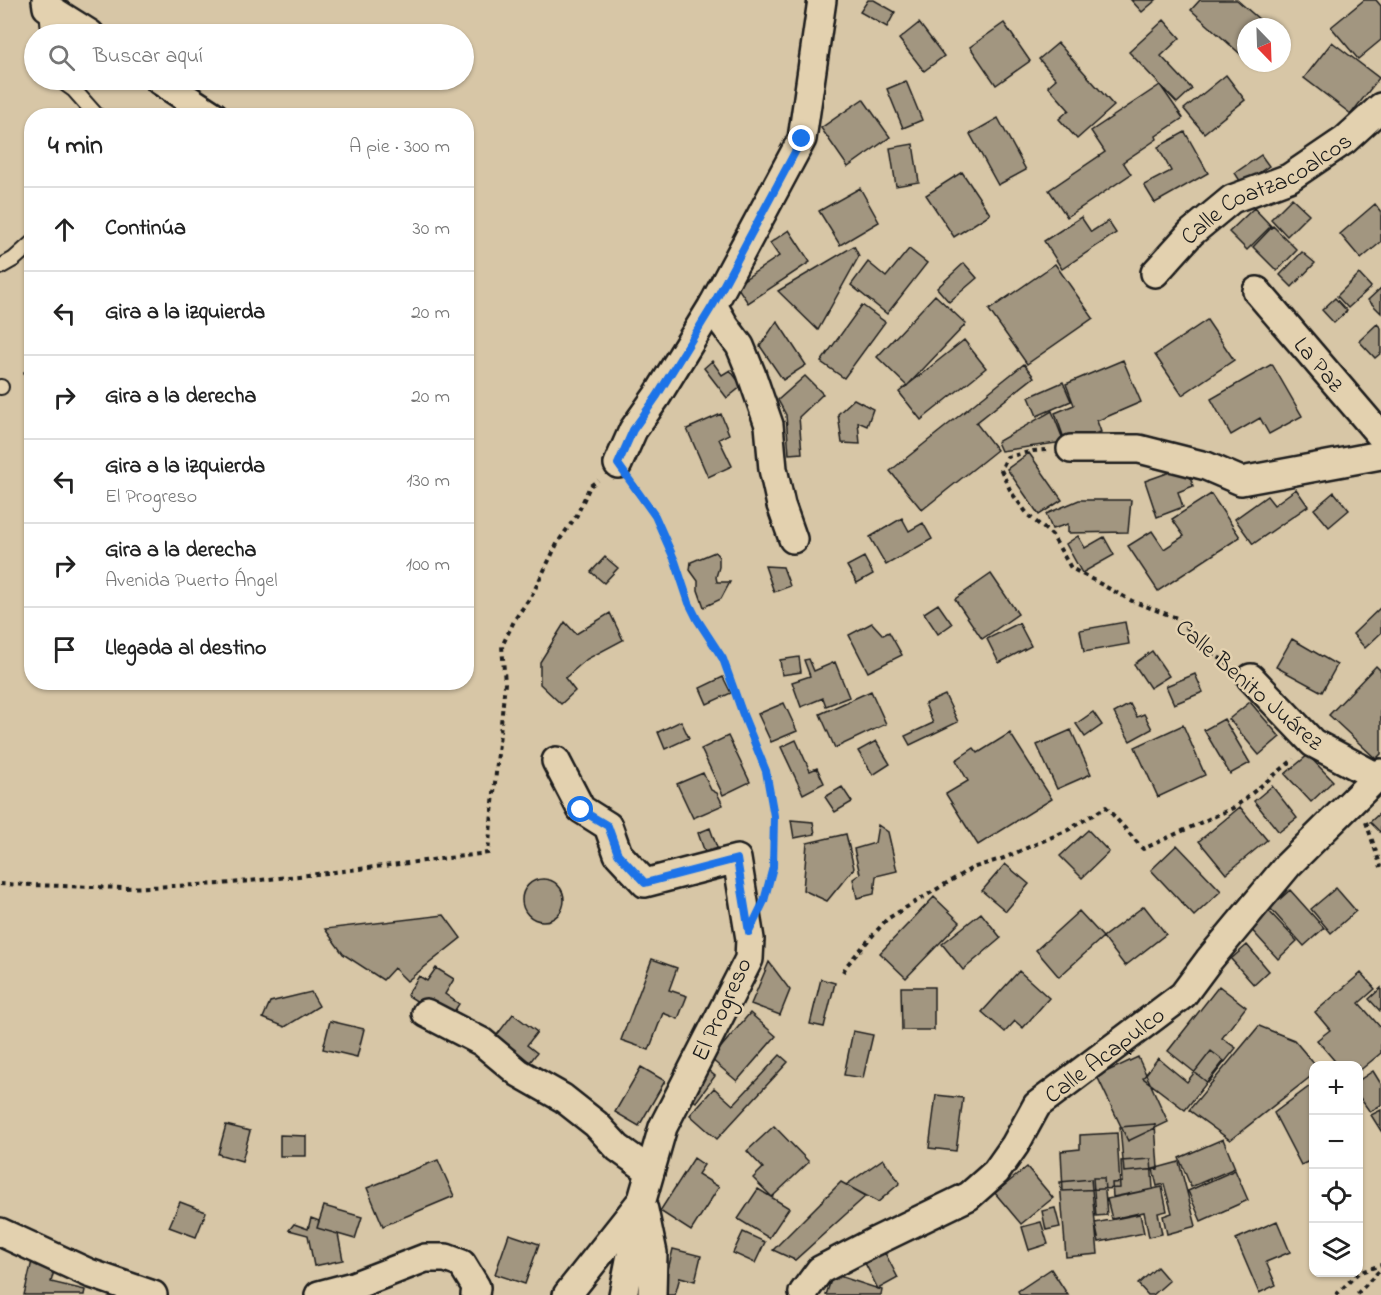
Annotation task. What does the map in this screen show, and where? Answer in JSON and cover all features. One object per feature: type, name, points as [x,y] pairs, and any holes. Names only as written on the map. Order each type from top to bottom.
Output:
[{"type":"street","points":[[618,464],[633,430],[657,396],[713,305],[802,139],[822,0]]},
{"type":"street","points":[[46,3],[76,24]]},
{"type":"street","points":[[174,90],[202,108]]},
{"type":"street","name":"Calle Coatzacoalcos","points":[[1155,273],[1191,233],[1232,199],[1289,178],[1345,140],[1381,107]]},
{"type":"street","name":"La Paz","points":[[1257,291],[1381,436]]},
{"type":"street","points":[[713,305],[740,346],[769,425],[773,469],[781,505],[794,538]]},
{"type":"street","points":[[1071,449],[1139,449],[1206,466],[1241,481],[1381,455]]},
{"type":"street","name":"Calle Benito Juárez","points":[[1251,678],[1313,743],[1375,779]]},
{"type":"street","name":"El Progreso","points":[[556,761],[581,810],[608,826],[618,854],[645,883],[737,859],[750,939],[749,959],[663,1126],[642,1200],[623,1295]]},
{"type":"street","name":"Calle Acapulco","points":[[804,1295],[803,1293],[820,1270],[969,1196],[996,1172],[1015,1145],[1037,1105],[1183,995],[1288,865],[1375,779]]},
{"type":"street","points":[[426,1013],[482,1042],[519,1074],[563,1098],[596,1124],[618,1148],[650,1171]]},
{"type":"street","points":[[567,1295],[642,1200]]},
{"type":"street","points":[[642,1200],[653,1253],[652,1295]]},
{"type":"street","points":[[0,1232],[88,1284],[153,1295]]},
{"type":"street","points":[[319,1295],[353,1286],[425,1258],[446,1258],[462,1264],[476,1287],[475,1295]]},
{"type":"lane","points":[[46,3],[48,24]]},
{"type":"lane","points":[[74,90],[90,108]]},
{"type":"lane","points":[[0,267],[24,250]]},
{"type":"path","name":"Calle Benito Juárez","points":[[1071,449],[1033,451],[1006,457],[1001,470],[1011,492],[1029,516],[1052,535],[1071,568],[1132,601],[1177,618],[1218,657],[1251,678]]},
{"type":"path","points":[[0,884],[125,888],[221,884],[488,853],[505,683],[502,646],[515,620],[532,595],[558,542],[577,515],[590,486],[618,464],[655,516],[675,561],[689,603],[723,659],[766,771],[774,816],[773,867],[767,890]]},
{"type":"path","points":[[843,972],[887,920],[972,868],[1004,858],[1068,830],[1106,807],[1143,849],[1235,807],[1313,743]]},
{"type":"path","points":[[1375,779],[1365,820],[1381,867]]},
{"type":"path","points":[[1357,1294],[1381,1267]]},
{"type":"path","points":[[1336,1295],[1358,1273],[1381,1267]]},
{"type":"building","points":[[868,0],[874,0],[895,12],[887,27],[860,12]]},
{"type":"building","points":[[1131,0],[1156,0],[1142,12]]},
{"type":"building","points":[[1200,0],[1237,0],[1258,18],[1237,18],[1237,51],[1191,10]]},
{"type":"building","points":[[1364,0],[1376,0],[1381,6],[1381,40],[1358,59],[1331,27]]},
{"type":"building","points":[[1164,20],[1180,38],[1161,56],[1192,89],[1177,103],[1129,52]]},
{"type":"building","points":[[919,23],[944,56],[924,71],[899,39]]},
{"type":"building","points":[[1004,23],[1030,61],[996,85],[970,47]]},
{"type":"building","points":[[1332,42],[1379,78],[1351,114],[1304,78]]},
{"type":"building","points":[[1058,43],[1114,106],[1077,139],[1059,119],[1069,110],[1048,86],[1056,79],[1039,59]]},
{"type":"building","points":[[1226,75],[1245,100],[1204,133],[1184,109]]},
{"type":"building","points":[[906,81],[922,120],[903,128],[887,89]]},
{"type":"building","points":[[1160,85],[1183,118],[1123,162],[1131,174],[1067,217],[1049,190],[1105,152],[1091,131]]},
{"type":"building","points":[[863,99],[890,137],[848,167],[821,128]]},
{"type":"building","points":[[998,118],[1026,170],[998,185],[970,134]]},
{"type":"building","points":[[1185,132],[1208,173],[1155,203],[1144,185],[1171,171],[1158,147]]},
{"type":"building","points":[[913,144],[919,182],[896,186],[890,148]]},
{"type":"building","points":[[1261,155],[1269,166],[1242,184],[1235,173]]},
{"type":"building","points":[[962,172],[990,214],[954,237],[926,195]]},
{"type":"building","points":[[860,188],[879,222],[840,245],[819,211]]},
{"type":"building","points":[[1292,198],[1309,214],[1287,236],[1271,219]]},
{"type":"building","points":[[1375,204],[1381,212],[1381,242],[1361,259],[1340,234]]},
{"type":"building","points":[[1254,208],[1271,226],[1247,250],[1229,232]]},
{"type":"building","points":[[1081,217],[1091,232],[1108,221],[1116,233],[1062,269],[1044,241]]},
{"type":"building","points":[[1273,226],[1297,250],[1277,271],[1253,247]]},
{"type":"building","points":[[789,230],[810,262],[748,303],[736,285],[779,256],[770,243]]},
{"type":"building","points":[[854,246],[859,256],[818,330],[778,291]]},
{"type":"building","points":[[909,249],[927,263],[887,314],[851,285],[868,262],[886,277]]},
{"type":"building","points":[[1302,252],[1315,263],[1292,287],[1280,275]]},
{"type":"building","points":[[964,263],[977,278],[949,302],[937,288]]},
{"type":"building","points":[[1055,264],[1093,318],[1027,364],[989,310]]},
{"type":"building","points":[[1359,274],[1371,287],[1348,308],[1337,296]]},
{"type":"building","points":[[1381,288],[1381,313],[1368,300]]},
{"type":"building","points":[[935,295],[966,324],[907,386],[877,357]]},
{"type":"building","points":[[1335,298],[1347,311],[1334,323],[1322,310]]},
{"type":"building","points":[[862,305],[885,322],[844,378],[821,362]]},
{"type":"building","points":[[1207,320],[1234,360],[1182,395],[1155,355]]},
{"type":"building","points":[[777,321],[806,365],[783,380],[760,346]]},
{"type":"building","points":[[1377,324],[1381,328],[1381,353],[1375,358],[1359,341]]},
{"type":"building","points":[[964,340],[986,368],[921,420],[899,392]]},
{"type":"building","points":[[1123,360],[1141,402],[1097,421],[1101,432],[1065,441],[1055,413],[1074,405],[1066,384]]},
{"type":"building","points":[[712,361],[722,375],[730,370],[742,386],[727,398],[704,368]]},
{"type":"building","points":[[1024,364],[1034,377],[976,423],[997,450],[922,510],[890,471]]},
{"type":"building","points":[[1272,364],[1302,416],[1269,434],[1260,418],[1231,435],[1211,399]]},
{"type":"building","points":[[805,376],[823,394],[799,417],[802,453],[789,454],[786,415],[778,400]]},
{"type":"building","points":[[1063,382],[1071,401],[1037,416],[1029,397]]},
{"type":"building","points":[[854,399],[873,409],[867,426],[858,422],[860,444],[842,443],[838,414]]},
{"type":"building","points":[[1052,411],[1064,442],[1001,451],[997,442]]},
{"type":"building","points":[[721,414],[729,434],[719,439],[732,466],[708,477],[687,429]]},
{"type":"building","points":[[1029,453],[1062,500],[1039,515],[1007,469]]},
{"type":"building","points":[[1187,466],[1193,486],[1178,492],[1183,507],[1157,517],[1145,481]]},
{"type":"building","points":[[1296,489],[1308,506],[1253,544],[1235,519],[1267,496],[1274,505]]},
{"type":"building","points":[[1334,492],[1349,510],[1329,527],[1314,509]]},
{"type":"building","points":[[1211,494],[1240,537],[1158,591],[1128,546],[1152,531],[1164,549],[1184,536],[1172,519]]},
{"type":"building","points":[[1079,500],[1131,500],[1128,532],[1068,533],[1068,524],[1052,529],[1046,514]]},
{"type":"building","points":[[902,518],[909,531],[923,523],[932,539],[886,565],[870,537]]},
{"type":"building","points":[[1078,536],[1085,548],[1104,537],[1114,555],[1082,573],[1066,544]]},
{"type":"building","points":[[715,552],[719,557],[717,582],[730,582],[721,599],[704,607],[698,590],[698,581],[690,570],[691,562]]},
{"type":"building","points":[[605,557],[618,568],[604,583],[591,572]]},
{"type":"building","points":[[864,557],[873,574],[857,583],[847,566]]},
{"type":"building","points":[[765,566],[783,567],[790,586],[774,592]]},
{"type":"building","points":[[991,574],[1018,614],[982,639],[955,599]]},
{"type":"building","points":[[938,604],[952,624],[938,634],[924,613]]},
{"type":"building","points":[[1381,607],[1381,633],[1365,648],[1353,634]]},
{"type":"building","points":[[610,613],[623,640],[587,659],[565,678],[575,691],[561,704],[540,684],[540,662],[565,622],[576,634]]},
{"type":"building","points":[[1125,622],[1129,644],[1084,652],[1080,630]]},
{"type":"building","points":[[872,623],[883,635],[889,632],[902,655],[868,672],[849,635]]},
{"type":"building","points":[[1019,623],[1031,646],[999,663],[987,639]]},
{"type":"building","points":[[1292,639],[1337,665],[1322,692],[1276,667]]},
{"type":"building","points":[[1152,651],[1169,676],[1150,688],[1134,664]]},
{"type":"building","points":[[799,657],[801,672],[782,675],[780,660]]},
{"type":"building","points":[[809,659],[814,671],[835,662],[849,697],[826,706],[823,698],[801,707],[792,682],[810,676],[804,660]]},
{"type":"building","points":[[1376,666],[1381,671],[1381,754],[1376,759],[1329,715]]},
{"type":"building","points":[[1195,674],[1203,692],[1174,704],[1166,686]]},
{"type":"building","points":[[723,677],[731,693],[707,704],[700,688]]},
{"type":"building","points":[[871,691],[886,724],[835,748],[820,714]]},
{"type":"building","points":[[945,695],[958,722],[910,745],[905,736],[933,723],[925,704]]},
{"type":"building","points":[[1250,702],[1280,737],[1259,755],[1229,719]]},
{"type":"building","points":[[784,703],[797,731],[771,742],[758,714]]},
{"type":"building","points":[[1130,704],[1137,717],[1144,714],[1152,729],[1130,741],[1114,713]]},
{"type":"building","points":[[1093,712],[1102,725],[1085,737],[1076,724]]},
{"type":"building","points":[[1224,719],[1250,763],[1230,774],[1204,730]]},
{"type":"building","points":[[681,721],[689,738],[665,749],[658,732]]},
{"type":"building","points":[[1183,725],[1205,775],[1158,797],[1135,747]]},
{"type":"building","points":[[1071,730],[1091,774],[1057,789],[1037,745]]},
{"type":"building","points":[[1010,733],[1052,799],[978,845],[946,794],[968,781],[956,760],[974,748],[978,753]]},
{"type":"building","points":[[728,736],[750,782],[723,795],[701,749]]},
{"type":"building","points":[[796,740],[810,771],[817,768],[824,783],[803,794],[781,747]]},
{"type":"building","points":[[876,741],[890,764],[873,775],[858,751]]},
{"type":"building","points":[[1308,755],[1333,781],[1311,802],[1285,774]]},
{"type":"building","points":[[703,773],[711,790],[717,793],[723,805],[693,818],[677,784]]},
{"type":"building","points":[[1272,786],[1297,818],[1279,832],[1254,801]]},
{"type":"building","points":[[842,787],[852,802],[835,812],[825,797]]},
{"type":"building","points":[[1240,807],[1267,840],[1226,874],[1199,841]]},
{"type":"building","points":[[1381,812],[1381,833],[1370,822]]},
{"type":"building","points":[[791,820],[813,822],[815,834],[794,838]]},
{"type":"building","points":[[878,825],[888,832],[897,871],[876,876],[874,894],[857,898],[853,879],[860,874],[854,849],[875,843]]},
{"type":"building","points":[[710,828],[720,856],[708,861],[698,833]]},
{"type":"building","points":[[1088,830],[1109,852],[1082,878],[1060,856]]},
{"type":"building","points":[[846,834],[854,868],[827,901],[803,890],[807,843]]},
{"type":"building","points":[[1177,845],[1221,891],[1194,916],[1151,870]]},
{"type":"building","points":[[1005,864],[1029,884],[1006,911],[982,891]]},
{"type":"building","points":[[543,879],[551,880],[558,885],[563,892],[563,908],[558,915],[551,920],[543,921],[535,920],[528,915],[523,908],[522,900],[523,892],[528,885],[535,880]]},
{"type":"building","points":[[1336,888],[1356,911],[1331,933],[1311,909]]},
{"type":"building","points":[[1290,890],[1324,928],[1304,946],[1270,908]]},
{"type":"building","points":[[934,897],[960,922],[906,978],[880,953]]},
{"type":"building","points":[[1144,906],[1166,934],[1125,966],[1103,937]]},
{"type":"building","points":[[1267,909],[1297,941],[1278,959],[1248,926]]},
{"type":"building","points":[[1079,911],[1103,937],[1059,977],[1036,950]]},
{"type":"building","points":[[981,913],[1001,938],[963,970],[942,944]]},
{"type":"building","points":[[444,915],[461,938],[407,981],[394,968],[383,980],[343,954],[325,929]]},
{"type":"building","points":[[1247,945],[1269,971],[1254,985],[1231,959]]},
{"type":"building","points":[[652,959],[677,968],[669,990],[687,996],[678,1019],[663,1013],[649,1050],[621,1040]]},
{"type":"building","points":[[769,962],[790,990],[780,1015],[751,1004]]},
{"type":"building","points":[[436,968],[454,979],[445,994],[459,1004],[448,1021],[407,995],[419,976],[427,981]]},
{"type":"building","points":[[1019,971],[1049,998],[1023,1028],[1015,1021],[1005,1032],[982,1012]]},
{"type":"building","points":[[1361,973],[1375,989],[1359,1003],[1381,1028],[1381,1053],[1363,1068],[1363,1061],[1335,1061],[1317,1040],[1330,1030],[1315,1012]]},
{"type":"building","points":[[821,979],[835,983],[824,1027],[810,1024]]},
{"type":"building","points":[[1219,986],[1246,1007],[1222,1038],[1236,1048],[1208,1083],[1168,1051]]},
{"type":"building","points":[[901,987],[934,987],[934,1030],[902,1030]]},
{"type":"building","points":[[1381,988],[1381,1010],[1380,1011],[1369,999]]},
{"type":"building","points":[[311,992],[319,1006],[285,1027],[263,1018],[270,1002]]},
{"type":"building","points":[[750,1013],[776,1036],[737,1081],[711,1059]]},
{"type":"building","points":[[513,1014],[537,1032],[527,1045],[537,1053],[527,1066],[493,1040]]},
{"type":"building","points":[[330,1021],[364,1029],[357,1057],[323,1049]]},
{"type":"building","points":[[1259,1026],[1294,1040],[1312,1061],[1309,1061],[1309,1078],[1230,1140],[1189,1110]]},
{"type":"building","points":[[853,1031],[873,1035],[863,1078],[844,1075]]},
{"type":"building","points":[[1211,1051],[1224,1061],[1185,1110],[1143,1078],[1158,1058],[1187,1082]]},
{"type":"building","points":[[780,1055],[788,1062],[717,1139],[690,1115],[714,1088],[733,1105]]},
{"type":"building","points":[[1138,1057],[1168,1122],[1128,1141],[1097,1076]]},
{"type":"building","points":[[641,1067],[665,1081],[639,1126],[615,1112]]},
{"type":"building","points":[[704,1067],[715,1076],[696,1102],[684,1093]]},
{"type":"building","points":[[1373,1071],[1381,1084],[1381,1105],[1370,1112],[1363,1102],[1363,1078]]},
{"type":"building","points":[[1309,1087],[1309,1161],[1301,1165],[1274,1113]]},
{"type":"building","points":[[936,1095],[963,1098],[956,1151],[929,1148]]},
{"type":"building","points":[[1381,1110],[1381,1131],[1371,1115]]},
{"type":"building","points":[[1155,1124],[1158,1169],[1124,1172],[1120,1127]]},
{"type":"building","points":[[226,1125],[250,1131],[242,1161],[218,1154]]},
{"type":"building","points":[[774,1126],[809,1162],[772,1197],[753,1178],[763,1168],[747,1151]]},
{"type":"building","points":[[1117,1133],[1120,1188],[1063,1191],[1061,1151],[1080,1149],[1080,1135]]},
{"type":"building","points":[[280,1135],[306,1136],[306,1156],[280,1156]]},
{"type":"building","points":[[1223,1139],[1235,1168],[1191,1187],[1179,1158]]},
{"type":"building","points":[[694,1158],[704,1165],[698,1174],[719,1187],[691,1231],[660,1211]]},
{"type":"building","points":[[883,1159],[900,1183],[878,1202],[846,1185]]},
{"type":"building","points":[[1151,1159],[1153,1189],[1113,1197],[1112,1183],[1122,1182],[1121,1161]]},
{"type":"building","points":[[438,1160],[454,1196],[383,1226],[367,1188]]},
{"type":"building","points":[[1179,1162],[1196,1226],[1167,1234],[1163,1216],[1172,1213],[1164,1184],[1157,1186],[1153,1169]]},
{"type":"building","points":[[1027,1167],[1053,1198],[1021,1224],[995,1193]]},
{"type":"building","points":[[1235,1170],[1248,1200],[1201,1221],[1188,1191]]},
{"type":"building","points":[[1093,1178],[1104,1178],[1107,1215],[1096,1216]]},
{"type":"building","points":[[1091,1179],[1098,1254],[1066,1257],[1060,1182]]},
{"type":"building","points":[[841,1182],[866,1196],[795,1260],[773,1250]]},
{"type":"building","points":[[1162,1187],[1167,1211],[1158,1213],[1162,1234],[1149,1237],[1144,1212],[1112,1219],[1107,1199]]},
{"type":"building","points":[[758,1189],[789,1208],[769,1238],[738,1219]]},
{"type":"building","points":[[180,1202],[206,1212],[196,1237],[169,1227]]},
{"type":"building","points":[[324,1206],[362,1217],[355,1239],[317,1228]]},
{"type":"building","points":[[1055,1208],[1060,1227],[1046,1230],[1042,1211]]},
{"type":"building","points":[[1140,1214],[1144,1233],[1099,1242],[1095,1223]]},
{"type":"building","points":[[311,1218],[319,1221],[317,1228],[338,1234],[343,1260],[314,1266],[308,1235],[289,1230],[294,1224],[308,1229]]},
{"type":"building","points":[[1277,1221],[1290,1252],[1266,1262],[1276,1285],[1259,1293],[1236,1239]]},
{"type":"building","points":[[1041,1222],[1048,1244],[1029,1250],[1022,1227]]},
{"type":"building","points":[[743,1232],[765,1242],[755,1263],[733,1253]]},
{"type":"building","points":[[509,1234],[539,1244],[525,1284],[495,1274]]},
{"type":"building","points":[[673,1249],[701,1256],[695,1281],[680,1277],[675,1295],[662,1295]]},
{"type":"building","points":[[885,1253],[898,1278],[878,1289],[865,1263]]},
{"type":"building","points":[[32,1261],[55,1267],[51,1282],[85,1290],[84,1295],[24,1295]]},
{"type":"building","points":[[1157,1267],[1169,1281],[1153,1295],[1148,1295],[1138,1284]]},
{"type":"building","points":[[1051,1269],[1068,1295],[1020,1295],[1018,1291]]},
{"type":"building","points":[[833,1274],[882,1290],[881,1295],[826,1295]]},
{"type":"route","points":[[581,810],[608,826],[618,854],[645,883],[737,859],[749,932],[764,901],[773,867],[774,816],[766,771],[723,659],[689,603],[675,561],[655,516],[618,464],[633,430],[657,396],[713,305],[802,139]]}]
